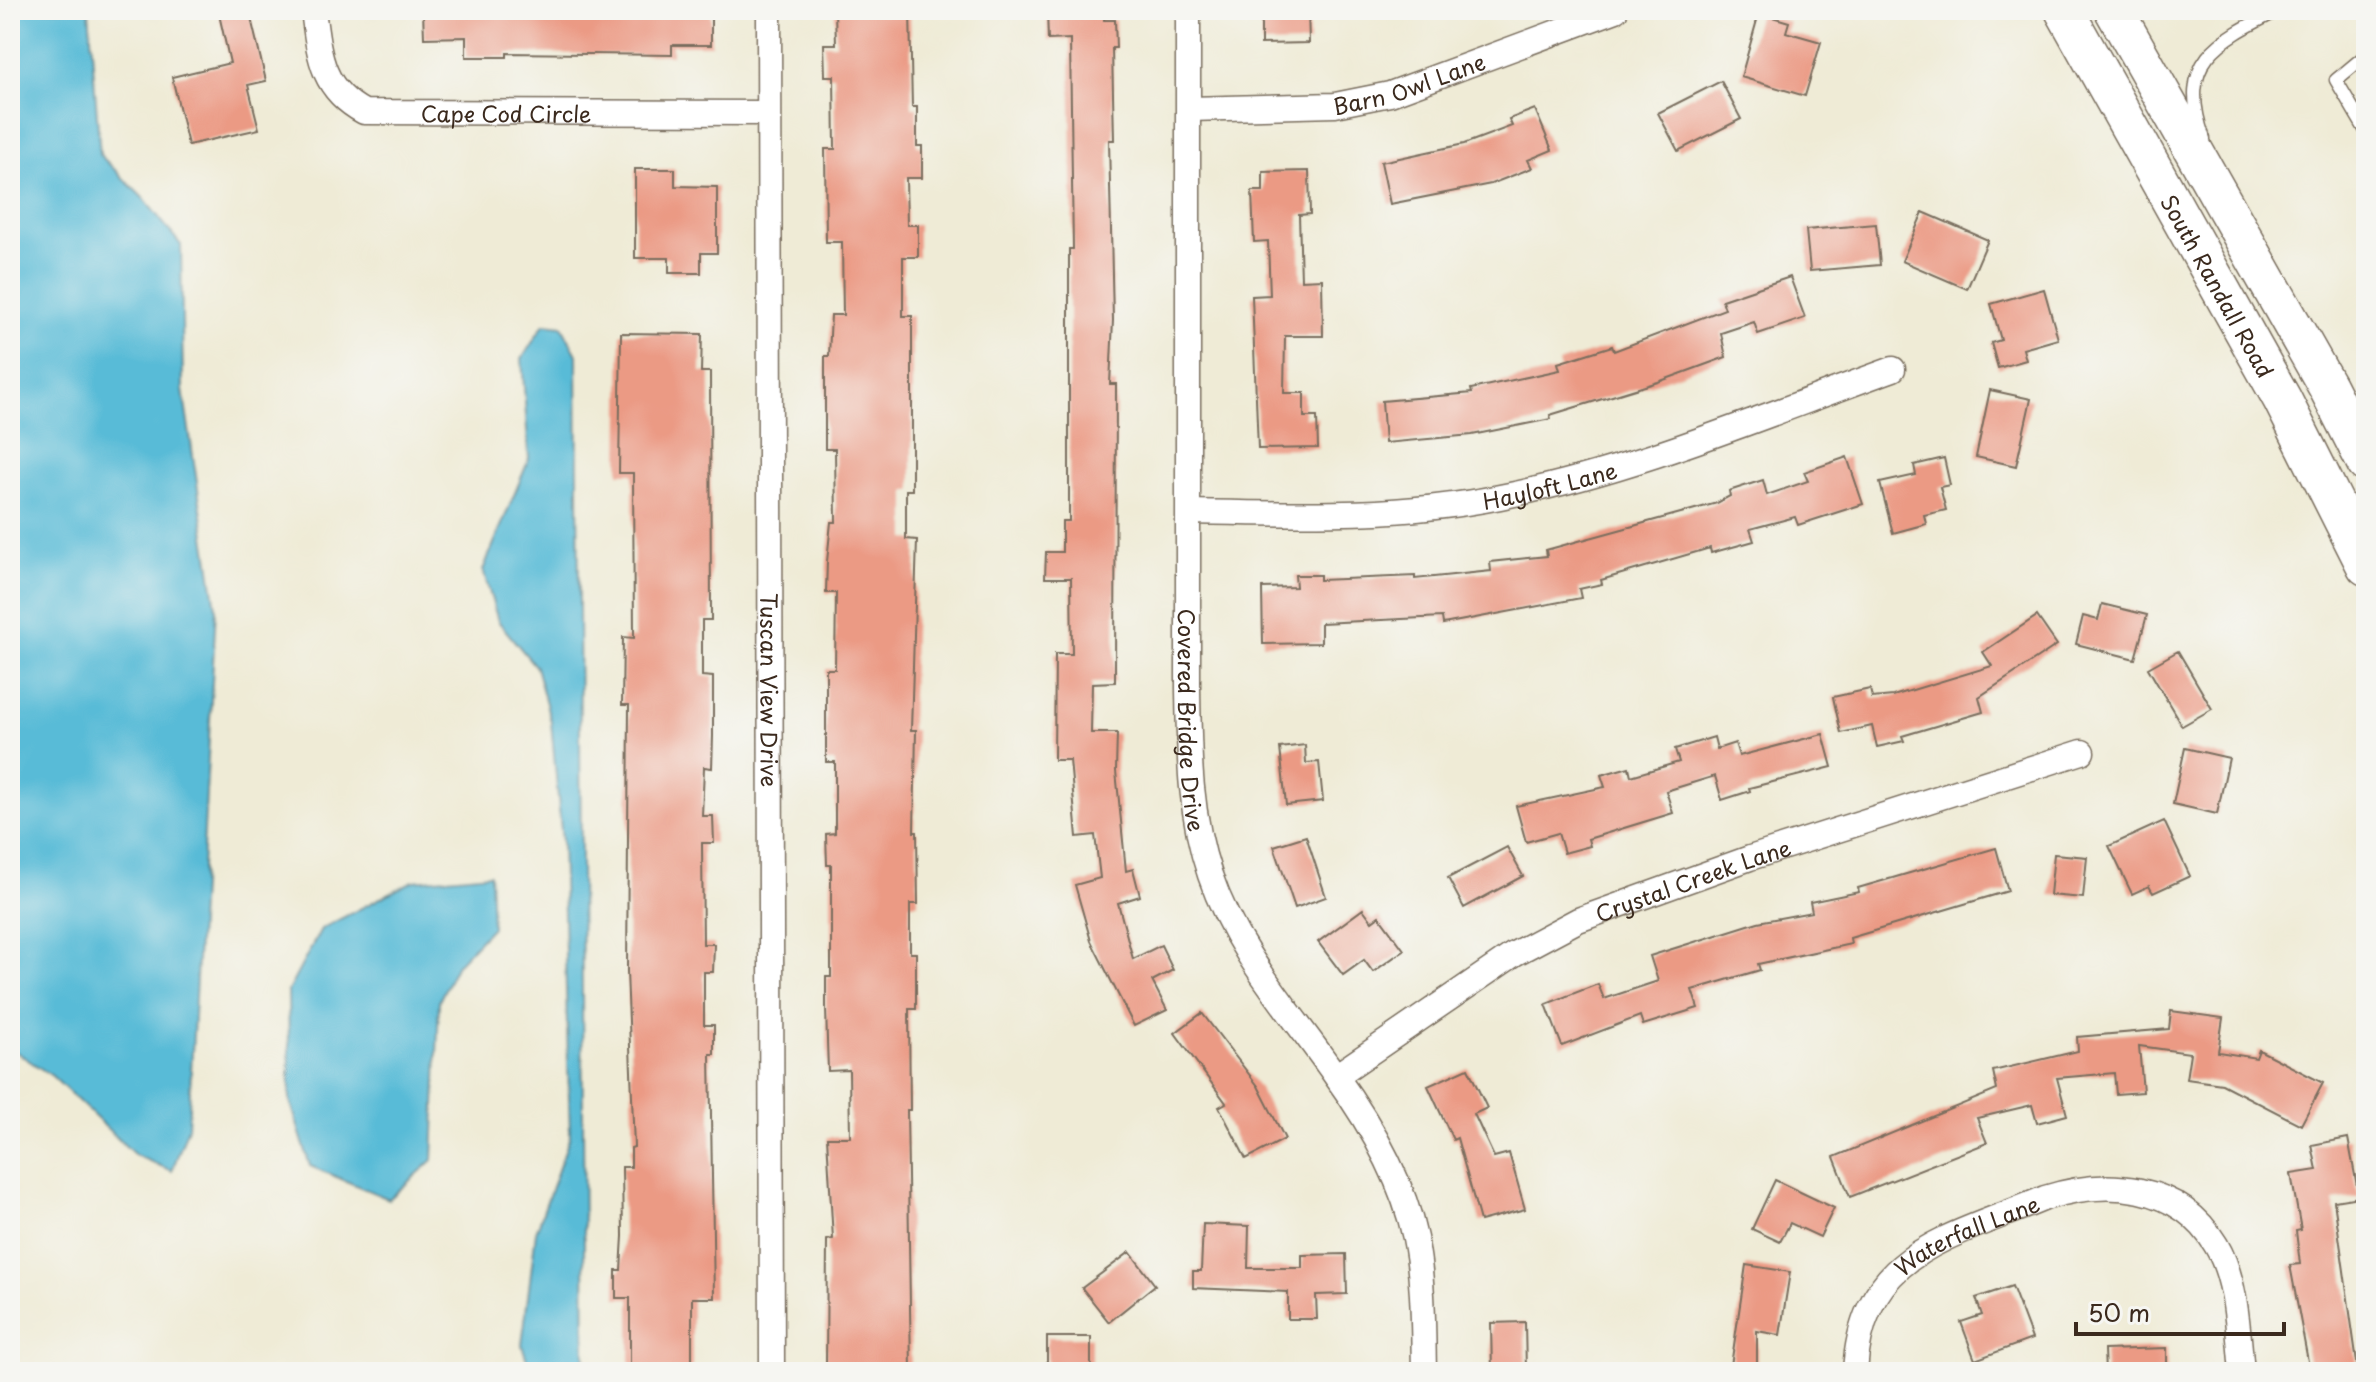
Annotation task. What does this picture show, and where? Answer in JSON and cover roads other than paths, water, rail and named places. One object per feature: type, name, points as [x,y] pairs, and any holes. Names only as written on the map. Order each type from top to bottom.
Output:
[{"type":"main road","name":"South Randall Road","points":[[2064,10],[2282,399],[2366,566]]},
{"type":"main road","name":"South Randall Road","points":[[2114,10],[2252,253],[2366,463]]},
{"type":"street","name":"Cape Cod Circle","points":[[313,10],[318,49],[327,76],[343,101],[364,112],[768,113]]},
{"type":"street","name":"Tuscan View Drive","points":[[769,10],[772,1372]]},
{"type":"street","name":"Covered Bridge Drive","points":[[1188,10],[1189,774],[1195,827],[1210,876],[1232,928],[1268,988],[1336,1076],[1379,1146],[1415,1237],[1422,1287],[1424,1372]]},
{"type":"street","name":"Barn Owl Lane","points":[[1190,109],[1335,105],[1390,94],[1616,10]]},
{"type":"street","name":"Hayloft Lane","points":[[1190,512],[1357,515],[1501,497],[1653,453],[1893,369]]},
{"type":"street","name":"Crystal Creek Lane","points":[[1336,1076],[1514,954],[1578,920],[1750,858],[2082,752]]},
{"type":"street","name":"Waterfall Lane","points":[[1855,1372],[1864,1312],[1883,1281],[1903,1260],[2068,1190],[2111,1185],[2150,1193],[2184,1211],[2215,1244],[2231,1291],[2242,1372]]},
{"type":"lane","points":[[2252,253],[2203,135],[2196,78],[2201,64],[2226,38],[2279,10]]},
{"type":"lane","points":[[2366,55],[2336,80],[2366,131]]},
{"type":"water","points":[[10,10],[89,10],[100,155],[144,199],[181,245],[183,390],[216,608],[188,1127],[172,1171],[135,1155],[52,1076],[10,1048]]},
{"type":"water","points":[[544,324],[562,326],[577,355],[585,1372],[531,1372],[522,1345],[536,1232],[570,1136],[562,841],[551,722],[536,667],[498,621],[483,570],[529,459],[522,359]]},
{"type":"water","points":[[490,874],[492,927],[457,964],[439,1001],[433,1160],[389,1199],[310,1166],[290,1100],[288,991],[321,929],[413,881]]}]
